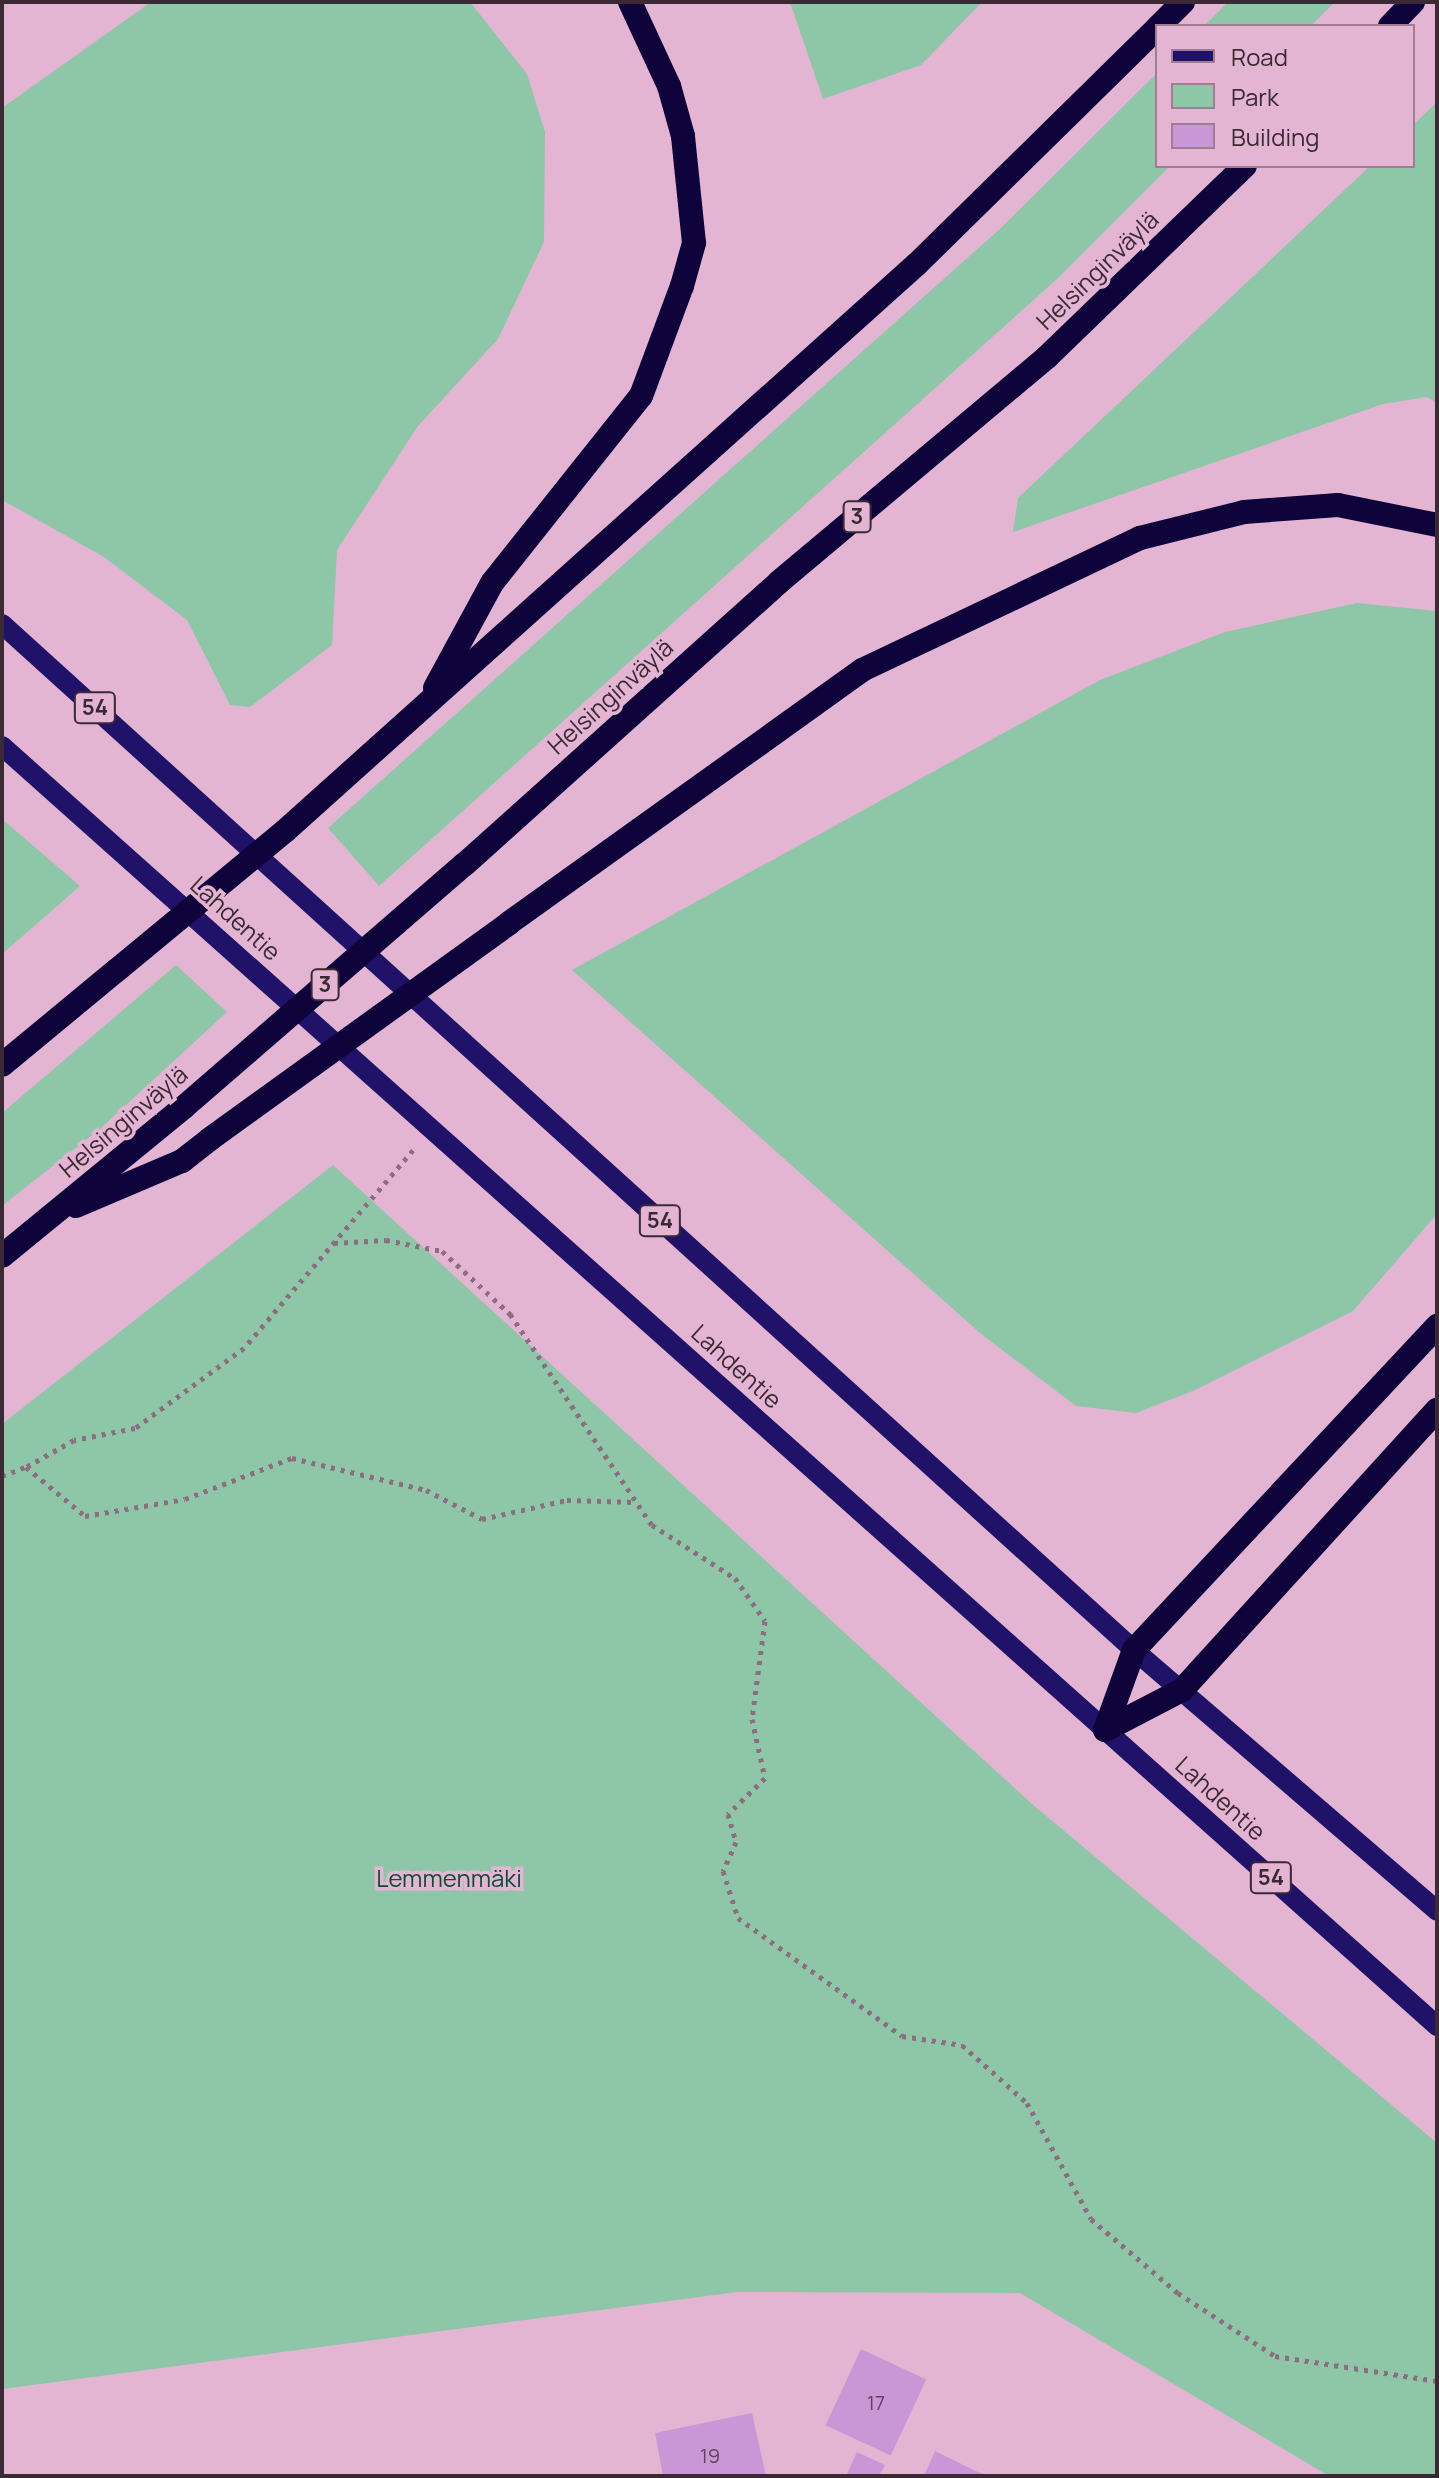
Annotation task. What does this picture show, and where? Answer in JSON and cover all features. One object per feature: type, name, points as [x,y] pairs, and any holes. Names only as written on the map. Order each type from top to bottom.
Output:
[{"type":"highway","points":[[426,705],[492,583],[641,396],[682,286],[694,243],[688,163],[669,86],[630,2]]},
{"type":"highway","points":[[1161,24],[1183,2]]},
{"type":"highway","points":[[1392,24],[1413,2]]},
{"type":"highway","points":[[2,1065],[285,831],[426,705],[917,264],[1155,30]]},
{"type":"highway","name":"Helsinginväylä","points":[[2,1256],[184,1107],[465,864],[779,582],[1047,357],[1243,168]]},
{"type":"highway","points":[[52,1217],[182,1161],[862,670],[1140,538],[1244,512],[1338,505],[1437,525]]},
{"type":"highway","points":[[1105,1730],[1134,1650],[1437,1326]]},
{"type":"highway","points":[[1105,1730],[1182,1690],[1437,1410]]},
{"type":"main road","name":"54","points":[[2,624],[1134,1650],[1437,1911]]},
{"type":"main road","name":"Lahdentie","points":[[2,746],[1437,2026]]},
{"type":"path","points":[[2,1476],[26,1467],[74,1440],[135,1428],[244,1348],[432,1128]]},
{"type":"path","points":[[334,1243],[386,1240],[442,1251],[510,1314],[652,1525],[735,1578],[765,1621],[752,1719],[765,1778],[728,1814],[736,1842],[723,1871],[738,1918],[902,2036],[962,2045],[1027,2103],[1091,2219],[1190,2301],[1275,2356],[1437,2381]]},
{"type":"path","points":[[26,1467],[85,1516],[185,1499],[292,1458],[426,1490],[482,1519],[567,1500],[638,1502]]},
{"type":"green space","points":[[151,2],[470,2],[527,74],[545,132],[544,242],[498,339],[418,426],[337,550],[332,645],[250,707],[230,705],[187,620],[104,557],[2,500],[2,108]]},
{"type":"green space","points":[[790,2],[982,2],[921,65],[823,99]]},
{"type":"green space","points":[[1228,2],[1335,2],[1313,24],[1206,24]]},
{"type":"green space","points":[[1155,75],[1155,168],[1168,168],[1057,279],[379,886],[328,828],[1002,227]]},
{"type":"green space","points":[[1437,102],[1437,403],[1427,397],[1383,404],[1013,532],[1018,498],[1368,168],[1415,168],[1415,123]]},
{"type":"green space","points":[[1357,603],[1437,611],[1437,1214],[1353,1311],[1195,1390],[1136,1413],[1076,1406],[980,1333],[572,970],[1100,680],[1225,632]]},
{"type":"green space","points":[[2,819],[80,886],[2,954]]},
{"type":"green space","points":[[176,965],[227,1012],[101,1128],[2,1206],[2,1113]]},
{"type":"green space","name":"Lemmenmäki","points":[[333,1165],[1032,1804],[1437,2143],[1437,2476],[1329,2476],[1020,2293],[737,2292],[2,2389],[2,1424]]},
{"type":"building","points":[[861,2349],[926,2379],[891,2456],[826,2425]]},
{"type":"building","points":[[752,2413],[766,2476],[663,2476],[655,2433]]},
{"type":"building","points":[[935,2451],[986,2476],[924,2476]]},
{"type":"building","points":[[857,2452],[885,2465],[879,2476],[846,2476]]}]
